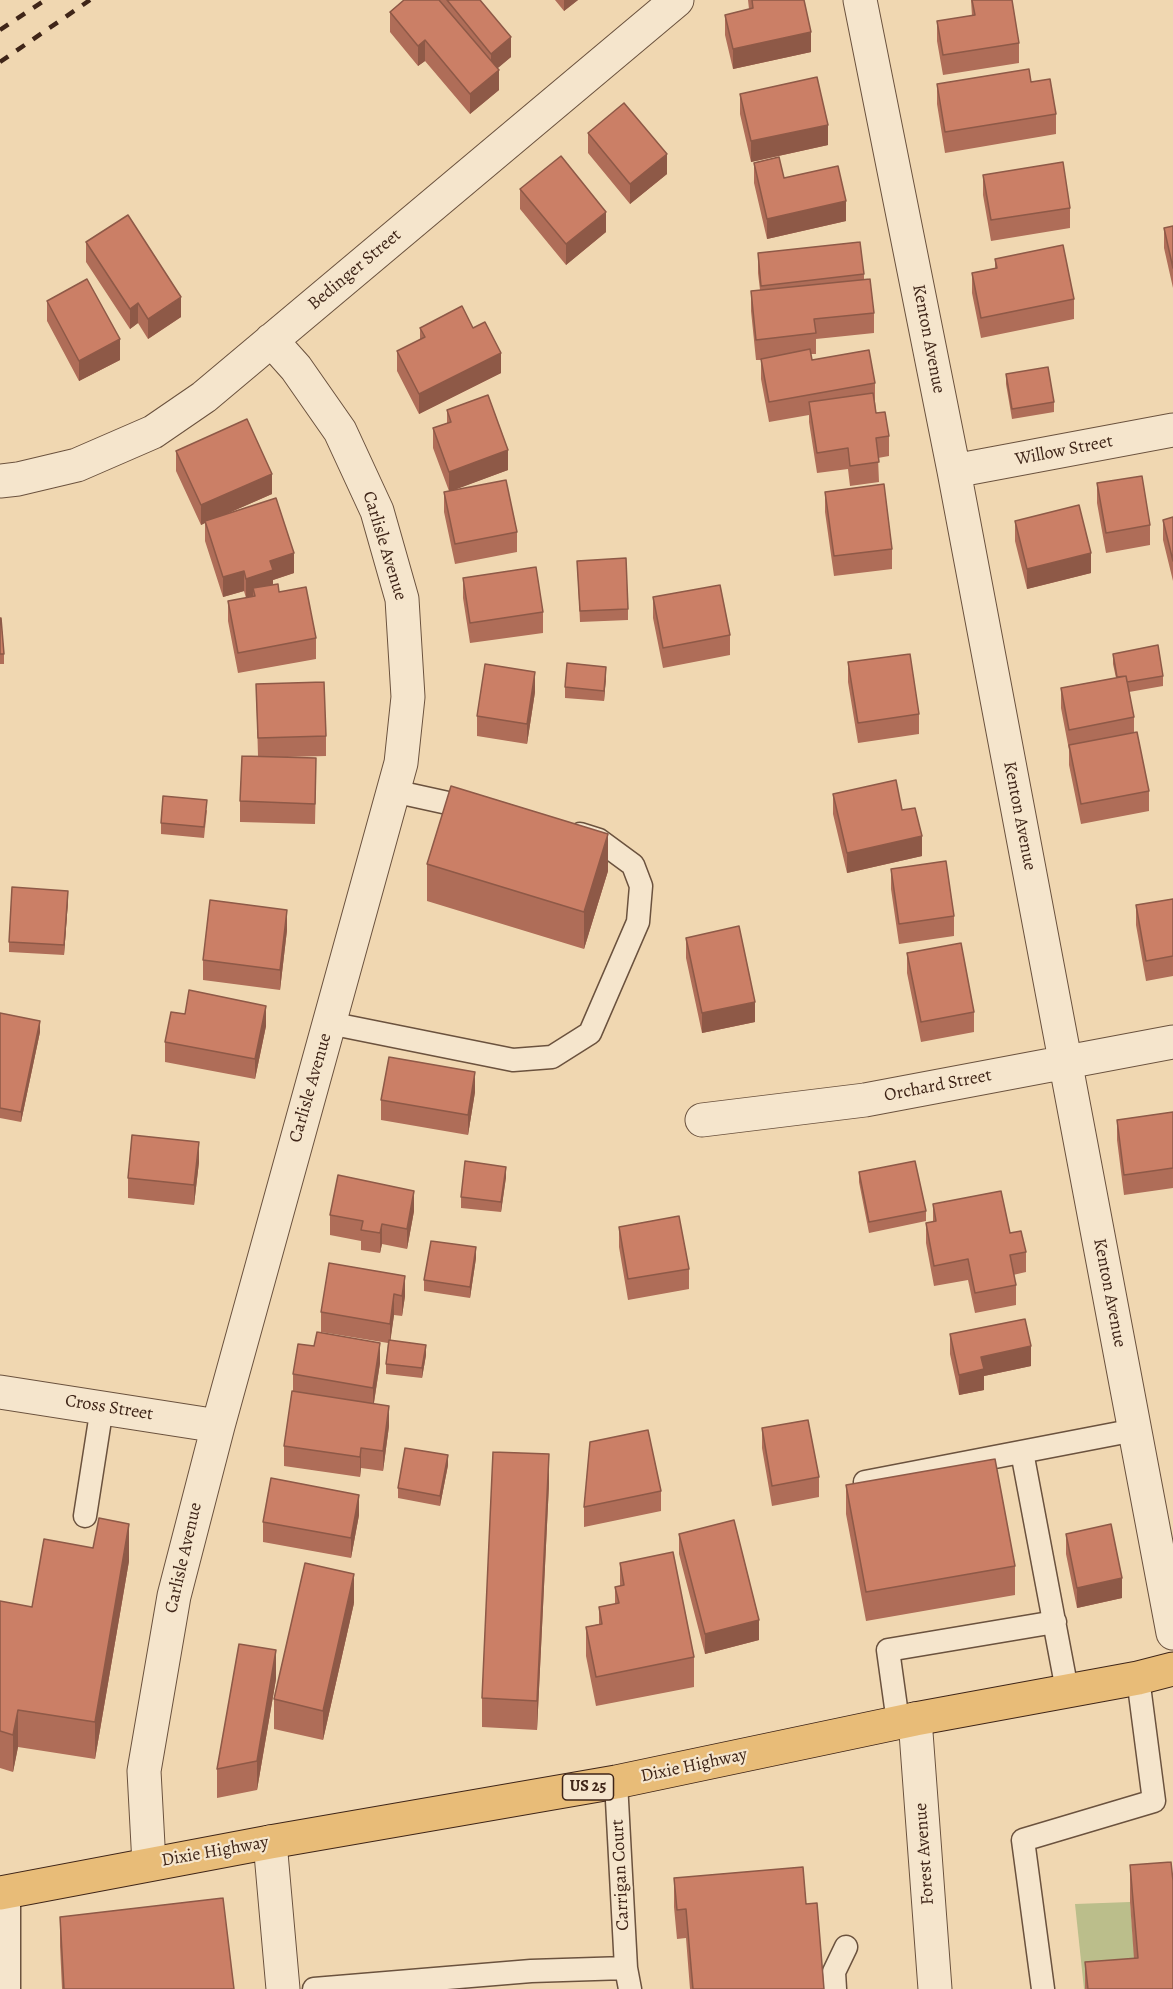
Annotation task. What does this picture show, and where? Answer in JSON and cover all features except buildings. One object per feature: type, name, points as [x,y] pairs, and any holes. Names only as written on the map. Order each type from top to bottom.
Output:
[{"type":"main road","name":"Dixie Highway","points":[[4,1892],[270,1842],[616,1782],[906,1720],[1137,1678],[1173,1669]]},
{"type":"street","name":"Bedinger Street","points":[[0,481],[77,465],[153,432],[204,397],[677,0]]},
{"type":"street","name":"Kenton Avenue","points":[[860,0],[954,471],[1173,1633]]},
{"type":"street","name":"Carlisle Avenue","points":[[149,1864],[144,1771],[174,1596],[218,1426],[401,763],[408,697],[402,599],[377,511],[340,431],[296,368],[271,340]]},
{"type":"street","name":"Willow Street","points":[[954,471],[1173,430]]},
{"type":"street","name":"Orchard Street","points":[[702,1120],[865,1100],[1173,1042]]},
{"type":"street","name":"Cross Street","points":[[0,1392],[218,1426]]},
{"type":"street","name":"Forest Avenue","points":[[906,1720],[935,1989]]},
{"type":"street","points":[[270,1842],[283,1989]]},
{"type":"lane","points":[[393,791],[426,800],[491,812]]},
{"type":"lane","points":[[329,1023],[513,1060],[552,1057],[590,1033],[638,922],[641,886],[633,865],[599,840],[558,827]]},
{"type":"lane","points":[[85,1516],[102,1407]]},
{"type":"lane","points":[[865,1482],[1135,1430]]},
{"type":"lane","points":[[1022,1452],[1067,1690]]},
{"type":"lane","points":[[906,1720],[888,1650],[1055,1622]]},
{"type":"lane","points":[[1043,1989],[1023,1840],[1154,1801],[1137,1678]]},
{"type":"lane","name":"Carrigan Court","points":[[616,1782],[628,1979]]},
{"type":"lane","points":[[4,1892],[9,1989]]},
{"type":"lane","points":[[835,1989],[834,1972],[846,1947]]},
{"type":"lane","points":[[314,1989],[531,1971],[628,1979]]},
{"type":"green space","points":[[1130,1902],[1137,1989],[1084,1989],[1075,1904]]},
{"type":"railway","points":[[0,30],[45,0]]},
{"type":"railway","points":[[0,62],[90,0]]}]
